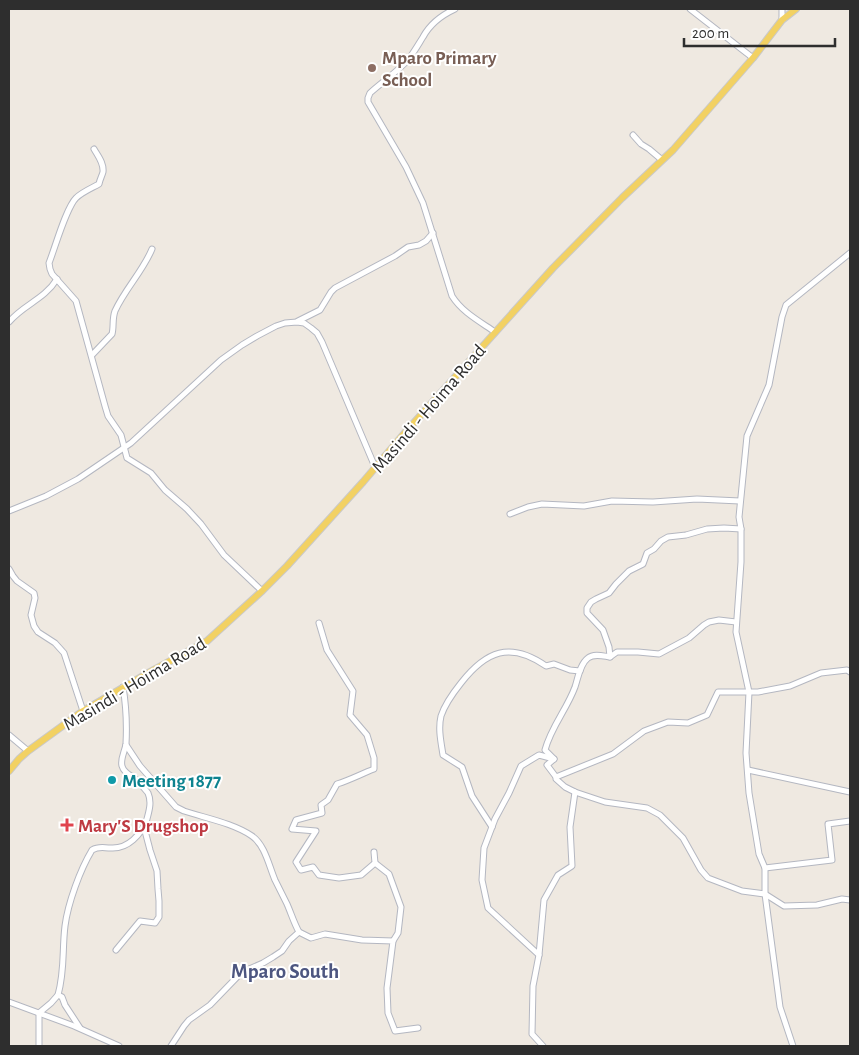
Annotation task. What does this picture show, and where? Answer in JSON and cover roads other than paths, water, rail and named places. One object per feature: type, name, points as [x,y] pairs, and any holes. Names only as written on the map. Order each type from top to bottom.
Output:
[{"type":"main road","name":"Masindi - Hoima Road","points":[[9,772],[18,759],[83,711],[207,641],[262,591],[344,503],[402,435],[443,392],[553,268],[622,198],[673,150],[753,58],[782,20],[796,9]]},
{"type":"main road","name":"Masindi - Hoima Road","points":[[9,764],[18,759]]},
{"type":"street","points":[[455,9],[433,24],[406,62],[370,93],[368,102],[419,193],[456,304],[495,332]]},
{"type":"street","points":[[690,9],[753,58]]},
{"type":"street","points":[[782,9],[782,20]]},
{"type":"street","points":[[633,134],[641,144],[662,160]]},
{"type":"street","points":[[94,149],[102,162],[103,173],[99,184],[76,198],[68,211],[50,263],[50,269],[52,274],[76,301],[108,416],[121,435],[127,458],[151,473],[165,490],[196,518],[224,555],[262,591]]},
{"type":"street","points":[[9,511],[46,496],[78,479],[131,443],[232,352],[267,330],[297,322],[320,310],[335,288],[395,256],[406,248],[420,245],[433,233]]},
{"type":"street","points":[[92,355],[112,334],[116,309],[143,268],[152,249]]},
{"type":"street","points":[[793,1046],[780,1007],[765,894],[765,868],[759,854],[749,793],[746,753],[749,692],[736,632],[741,562],[740,501],[747,436],[770,385],[782,317],[786,305],[850,253]]},
{"type":"street","points":[[9,322],[48,291],[57,279]]},
{"type":"street","points":[[297,322],[310,328],[322,342],[376,467]]},
{"type":"street","points":[[510,514],[528,506],[542,504],[584,506],[612,501],[653,502],[697,499],[740,501]]},
{"type":"street","points":[[610,657],[603,630],[587,613],[587,608],[591,602],[609,593],[629,571],[643,564],[647,553],[668,537],[686,535],[707,529],[741,529]]},
{"type":"street","points":[[9,569],[13,576],[34,593],[35,598],[31,615],[34,626],[38,632],[60,647],[64,653],[83,711]]},
{"type":"street","points":[[554,759],[545,750],[548,739],[573,692],[586,659],[597,655],[610,657],[617,652],[659,654],[689,638],[709,622],[719,620],[736,622]]},
{"type":"street","points":[[319,623],[327,650],[352,691],[350,715],[367,735],[374,758],[374,769],[337,784],[328,800],[321,805],[322,813],[296,820],[292,830],[316,831],[296,862],[301,870],[313,867],[319,875],[339,878],[362,875],[375,863]]},
{"type":"street","points":[[492,827],[472,796],[462,767],[443,754],[440,737],[441,717],[451,696],[470,672],[486,658],[502,652],[522,654],[534,658],[546,666],[554,664],[570,670],[580,671]]},
{"type":"street","points":[[556,777],[613,754],[644,731],[668,722],[688,723],[707,715],[718,692],[758,692],[790,686],[822,673],[849,670]]},
{"type":"street","points":[[39,1046],[39,1013],[58,995],[64,960],[65,925],[68,910],[90,854],[92,850],[98,847],[113,848],[124,846],[132,841],[144,827],[149,813],[150,799],[147,792],[123,770],[121,761],[126,745],[124,687]]},
{"type":"street","points":[[9,735],[28,751]]},
{"type":"street","points":[[126,745],[140,766],[176,806],[190,813],[221,822],[254,837],[262,848],[299,932],[311,938],[325,934],[362,940],[393,941]]},
{"type":"street","points":[[539,955],[488,908],[482,880],[484,848],[494,819],[509,793],[521,766],[539,755],[554,759]]},
{"type":"street","points":[[554,759],[547,765],[560,783],[575,792],[605,802],[646,808],[660,815],[683,838],[701,870],[708,878],[742,891],[765,894],[784,906],[817,905],[842,899],[850,900]]},
{"type":"street","points":[[748,770],[850,792]]},
{"type":"street","points":[[543,1046],[532,1034],[533,986],[539,955],[544,900],[558,875],[572,866],[570,827],[575,792]]},
{"type":"street","points":[[765,868],[832,860],[828,824],[850,821]]},
{"type":"street","points":[[116,950],[140,920],[155,923],[159,917],[157,872],[144,827]]},
{"type":"street","points":[[374,852],[375,863],[389,874],[401,907],[398,933],[393,941],[387,988],[388,1014],[395,1031],[418,1028]]},
{"type":"street","points":[[171,1046],[189,1020],[210,1004],[240,974],[273,957],[299,932]]},
{"type":"street","points":[[58,995],[62,997],[80,1028]]},
{"type":"street","points":[[9,1002],[80,1028],[119,1046]]},
{"type":"place","name":"Mparo Primary School","points":[[372,68]]},
{"type":"place","name":"Meeting 1877","points":[[112,780]]},
{"type":"place","name":"Mary'S Drugshop","points":[[67,825]]},
{"type":"district","name":"Mparo South","points":[[285,971]]}]
